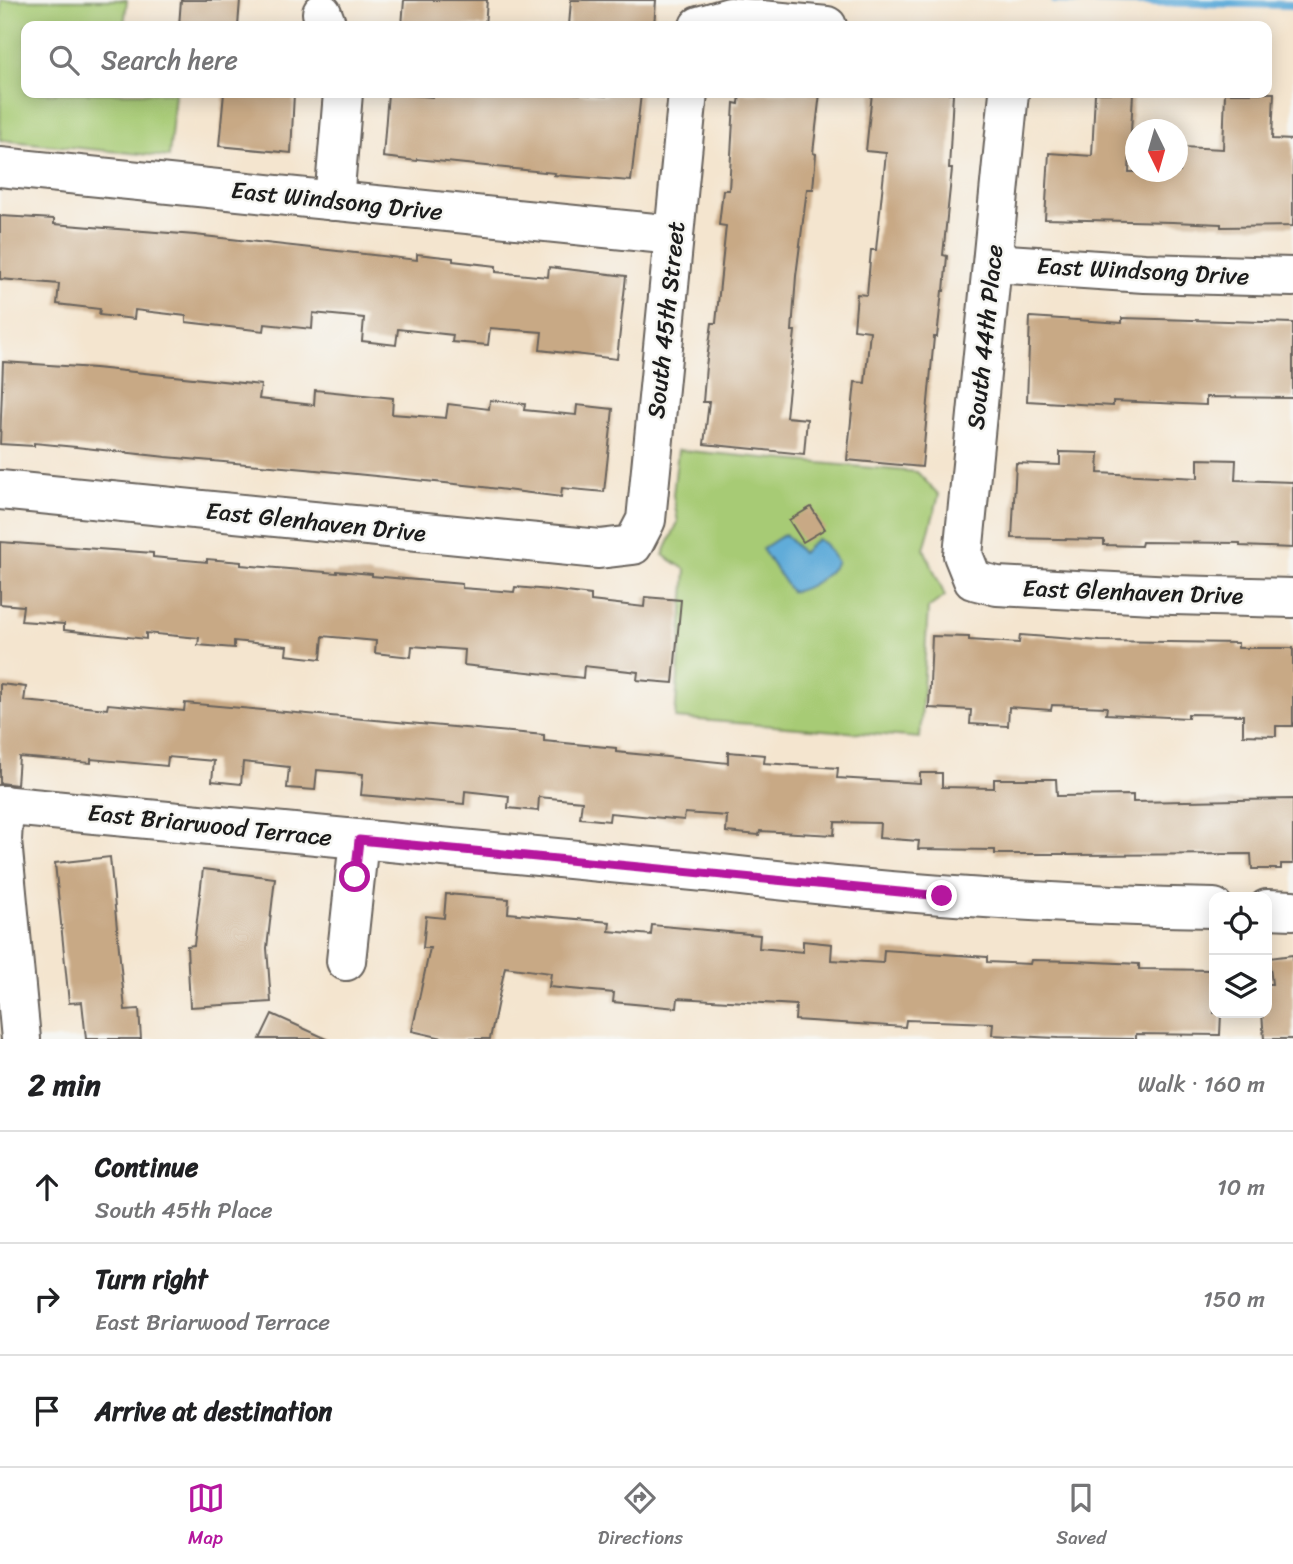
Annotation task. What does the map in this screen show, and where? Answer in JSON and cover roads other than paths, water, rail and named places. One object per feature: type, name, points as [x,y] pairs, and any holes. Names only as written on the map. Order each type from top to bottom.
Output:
[{"type":"street","points":[[713,21],[730,16],[778,21]]},
{"type":"street","points":[[334,201],[343,98]]},
{"type":"street","name":"South 45th Street","points":[[632,545],[646,520],[688,98]]},
{"type":"street","name":"South 44th Place","points":[[973,580],[963,555],[1009,98]]},
{"type":"street","name":"East Windsong Drive","points":[[0,167],[674,235]]},
{"type":"street","name":"East Windsong Drive","points":[[993,263],[1181,275],[1293,277]]},
{"type":"street","name":"East Glenhaven Drive","points":[[0,491],[599,549],[632,545]]},
{"type":"street","name":"East Glenhaven Drive","points":[[973,580],[997,586],[1293,598]]},
{"type":"street","points":[[2,805],[2,840],[21,1039]]},
{"type":"street","name":"East Briarwood Terrace","points":[[2,805],[942,896],[1050,903],[1209,908]]},
{"type":"street","points":[[346,961],[359,840]]},
{"type":"street","points":[[1272,909],[1293,910]]},
{"type":"water","points":[[785,534],[802,553],[817,539],[825,544],[837,562],[817,582],[791,592],[762,549]]},
{"type":"waterway","points":[[1055,0],[1293,5]]}]
